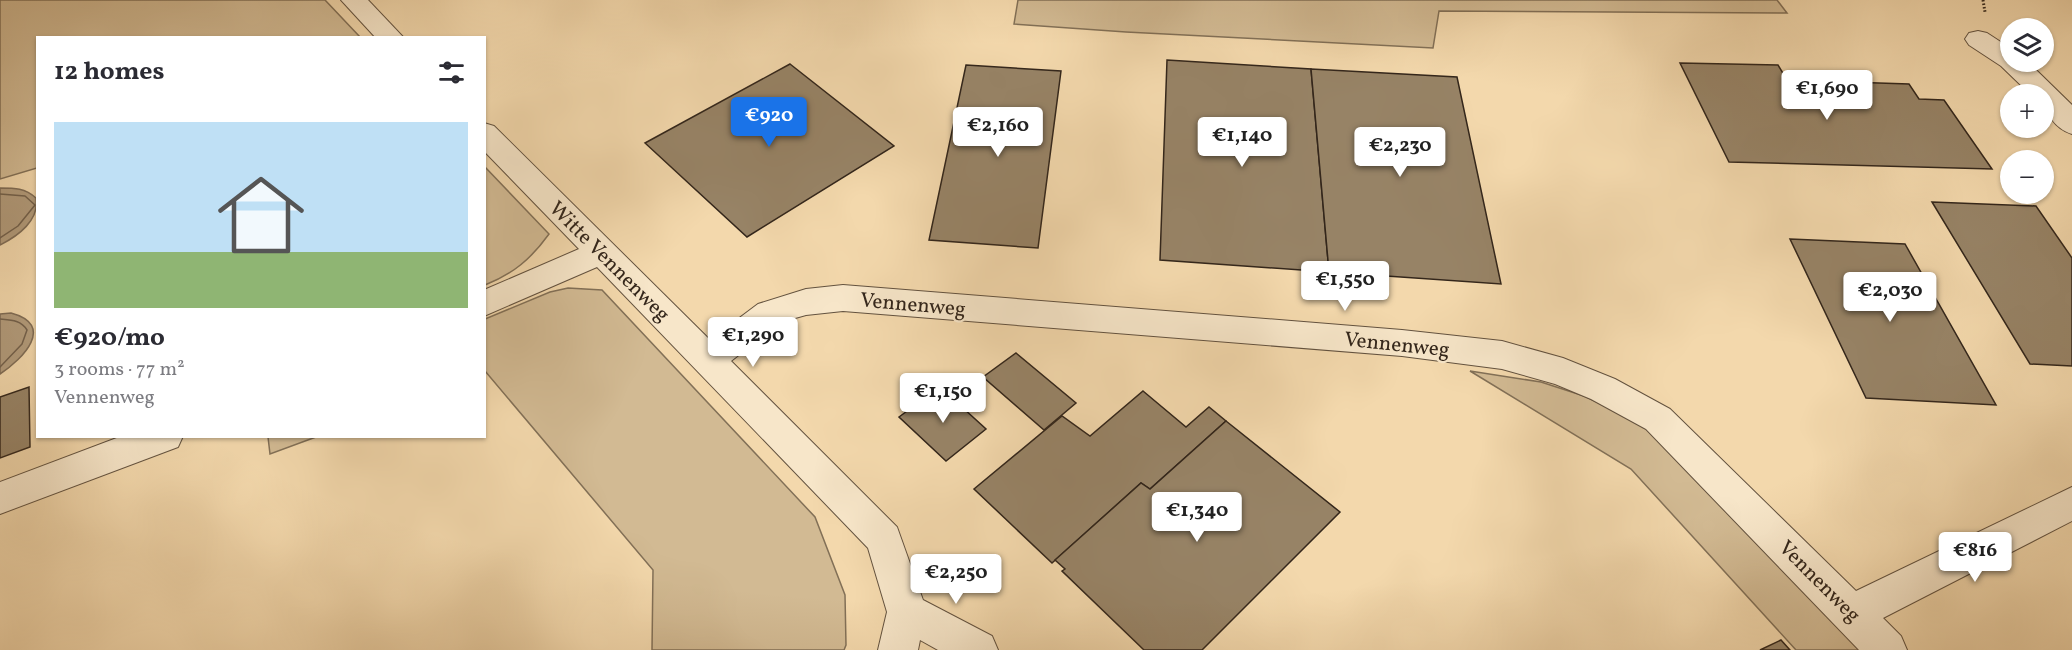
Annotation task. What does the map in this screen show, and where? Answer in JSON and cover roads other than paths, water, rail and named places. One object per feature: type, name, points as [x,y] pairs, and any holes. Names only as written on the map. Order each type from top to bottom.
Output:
[{"type":"street","points":[[354,0],[389,36]]},
{"type":"street","points":[[1978,39],[2000,54]]},
{"type":"street","points":[[2023,72],[2052,99],[2072,124]]},
{"type":"street","name":"Witte Vennenweg","points":[[486,135],[884,539],[907,612]]},
{"type":"street","points":[[486,303],[601,252]]},
{"type":"street","name":"Vennenweg","points":[[708,360],[770,313],[806,302],[843,298],[1390,342],[1502,355],[1563,372],[1603,389],[1658,419],[1887,650]]},
{"type":"street","points":[[0,498],[160,438]]},
{"type":"street","points":[[1852,613],[2072,503]]},
{"type":"street","points":[[898,650],[907,612],[978,650]]},
{"type":"water","points":[[0,188],[28,192],[36,198],[36,206],[35,213],[26,226],[14,237],[0,245]]},
{"type":"water","points":[[11,313],[24,318],[32,325],[33,334],[31,342],[18,360],[0,374],[0,314]]}]
